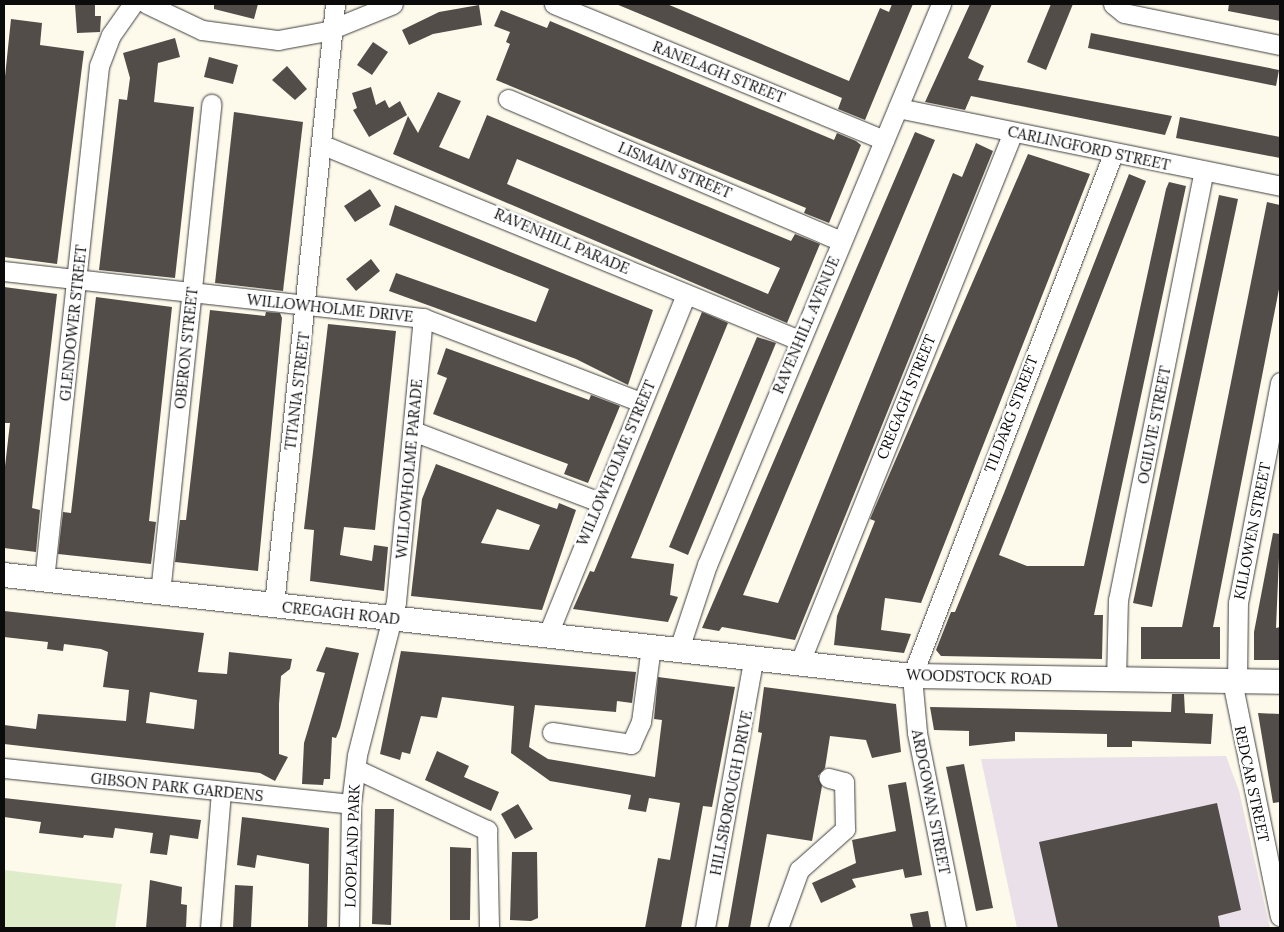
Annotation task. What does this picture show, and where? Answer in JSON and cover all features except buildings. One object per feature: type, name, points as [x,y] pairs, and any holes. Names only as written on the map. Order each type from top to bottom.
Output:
[{"type":"street","name":"GLENDOWER STREET","points":[[44,580],[78,280],[99,66],[111,35],[133,4]]},
{"type":"street","points":[[148,4],[179,21],[227,36],[278,40],[336,27],[393,4]]},
{"type":"street","name":"TITANIA STREET","points":[[274,605],[336,27],[335,4]]},
{"type":"street","name":"RANELAGH STREET","points":[[554,4],[884,140]]},
{"type":"street","name":"RAVENHILL AVENUE","points":[[679,649],[707,565],[799,340],[941,4]]},
{"type":"street","points":[[1113,4],[1124,13],[1280,44]]},
{"type":"street","name":"LISMAIN STREET","points":[[508,98],[841,241]]},
{"type":"street","name":"OBERON STREET","points":[[160,593],[211,104]]},
{"type":"street","name":"CARLINGFORD STREET","points":[[898,108],[1112,154],[1280,186]]},
{"type":"street","name":"CREGAGH STREET","points":[[800,662],[1014,132]]},
{"type":"street","name":"RAVENHILL PARADE","points":[[323,145],[799,340]]},
{"type":"street","name":"TILDARG STREET","points":[[912,676],[1112,154]]},
{"type":"street","name":"OGILVIE STREET","points":[[1116,680],[1118,600],[1204,171]]},
{"type":"street","name":"WILLOWHOLME DRIVE","points":[[4,271],[423,318],[641,402]]},
{"type":"street","name":"WILLOWHOLME STREET","points":[[548,634],[686,294]]},
{"type":"street","name":"WILLOWHOLME PARADE","points":[[397,619],[423,318]]},
{"type":"street","name":"KILLOWEN STREET","points":[[1229,681],[1238,603],[1280,382]]},
{"type":"street","points":[[413,431],[600,502]]},
{"type":"street","name":"CREGAGH ROAD","points":[[4,575],[679,649]]},
{"type":"street","name":"LOOPLAND PARK","points":[[349,928],[350,804],[356,769],[397,619]]},
{"type":"street","points":[[552,732],[631,744],[641,722],[651,646]]},
{"type":"street","name":"WOODSTOCK ROAD","points":[[679,649],[912,676],[1280,682]]},
{"type":"street","name":"HILLSBOROUGH DRIVE","points":[[705,928],[754,657]]},
{"type":"street","name":"ARDGOWAN STREET","points":[[912,676],[916,732],[956,928]]},
{"type":"street","name":"REDCAR STREET","points":[[1229,681],[1280,916]]},
{"type":"street","name":"GIBSON PARK GARDENS","points":[[4,768],[350,804]]},
{"type":"street","points":[[356,769],[487,830],[489,928]]},
{"type":"street","points":[[778,928],[799,870],[845,829],[844,782],[829,778]]},
{"type":"street","points":[[210,928],[221,792]]},
{"type":"shaded area","points":[[1226,756],[1239,791],[1270,928],[1017,928],[981,759]]},
{"type":"green space","points":[[4,870],[122,884],[115,928],[4,928]]}]
